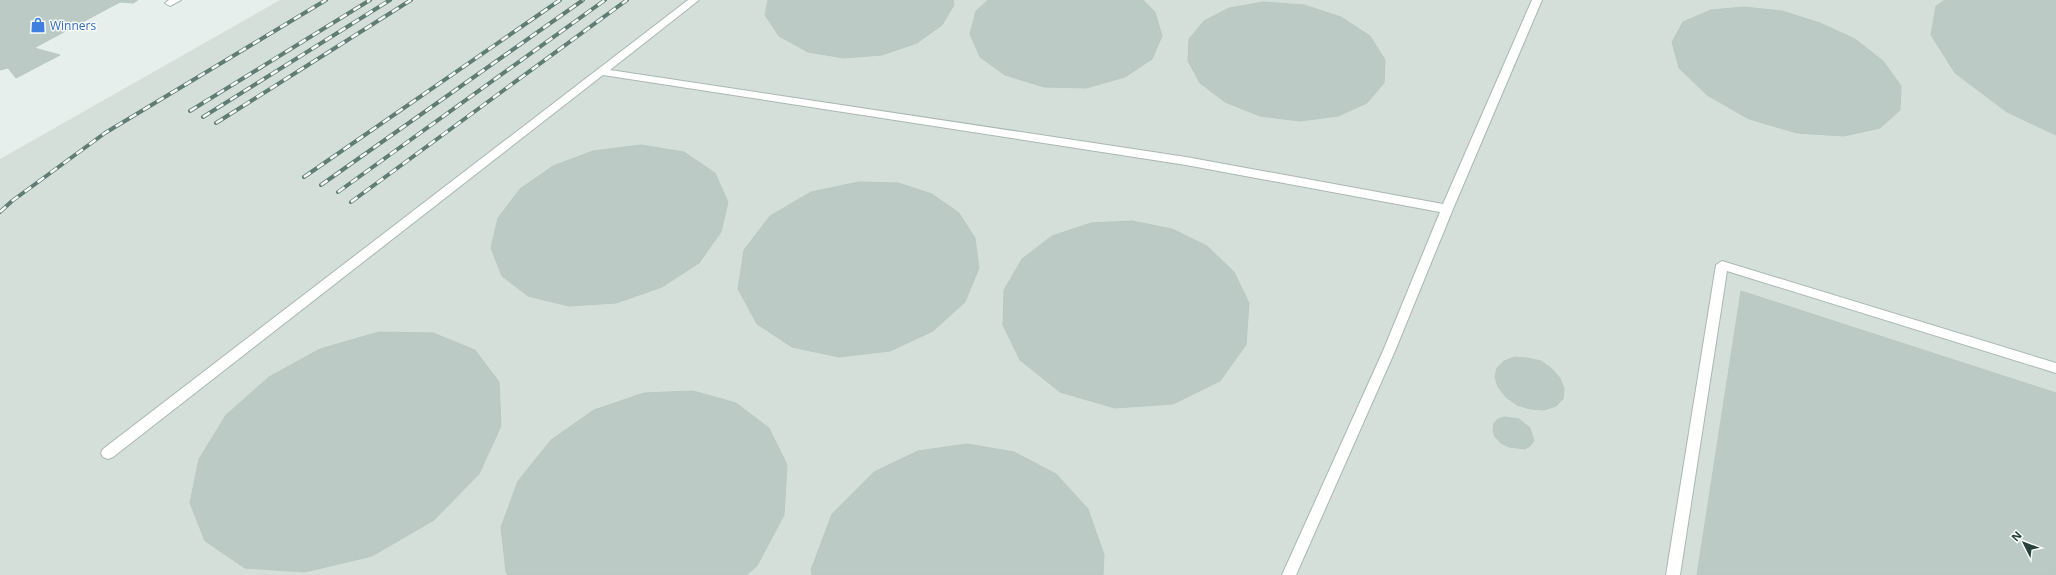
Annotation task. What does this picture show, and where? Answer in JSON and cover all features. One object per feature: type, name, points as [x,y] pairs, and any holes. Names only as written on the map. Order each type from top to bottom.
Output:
[{"type":"lane","points":[[108,453],[694,0]]},
{"type":"lane","points":[[1289,575],[1389,351],[1537,0]]},
{"type":"lane","points":[[601,72],[1178,160],[1448,209]]},
{"type":"lane","points":[[1673,575],[1722,265],[2056,368]]},
{"type":"shaded area","points":[[280,0],[2056,0],[2056,575],[0,575],[0,159]]},
{"type":"building","name":"Winners","points":[[0,0],[138,0],[133,3],[120,2],[34,48],[60,55],[16,78],[8,68],[0,70]]},
{"type":"building","points":[[768,0],[953,0],[954,5],[942,25],[917,43],[882,55],[844,58],[808,52],[779,36],[765,15]]},
{"type":"building","points":[[988,0],[1143,0],[1155,12],[1162,36],[1152,59],[1125,77],[1086,88],[1044,87],[1005,75],[980,57],[970,34],[976,11]]},
{"type":"building","points":[[1945,0],[2056,0],[2056,135],[2007,112],[1955,73],[1931,35],[1936,6]]},
{"type":"building","points":[[1264,2],[1304,5],[1341,17],[1370,36],[1385,60],[1384,83],[1367,103],[1338,116],[1300,121],[1260,116],[1225,102],[1200,83],[1188,61],[1189,39],[1204,21],[1229,8]]},
{"type":"building","points":[[1744,7],[1782,11],[1820,23],[1855,39],[1883,61],[1901,86],[1900,110],[1880,128],[1844,136],[1797,133],[1749,119],[1707,95],[1679,68],[1672,42],[1683,22],[1711,10]]},
{"type":"building","points":[[641,145],[684,152],[715,173],[728,202],[721,232],[699,263],[662,287],[616,303],[569,306],[528,296],[502,276],[491,248],[498,218],[520,189],[553,166],[593,151]]},
{"type":"building","points":[[859,182],[898,183],[932,194],[959,213],[975,238],[979,268],[965,302],[933,331],[890,351],[839,357],[792,347],[757,324],[738,289],[744,250],[770,216],[811,192]]},
{"type":"building","points":[[1132,221],[1172,229],[1207,246],[1234,272],[1249,303],[1246,345],[1220,381],[1173,404],[1115,408],[1060,392],[1020,360],[1003,325],[1004,290],[1022,259],[1052,236],[1091,223]]},
{"type":"building","points":[[1741,291],[2056,393],[2056,575],[1697,575]]},
{"type":"building","points":[[379,332],[433,333],[475,350],[499,382],[501,426],[479,474],[434,520],[372,556],[305,572],[245,568],[205,541],[190,503],[199,459],[226,415],[269,377],[320,349]]},
{"type":"building","points":[[1515,357],[1541,361],[1552,369],[1560,378],[1564,389],[1563,399],[1556,406],[1544,410],[1530,409],[1517,405],[1506,397],[1498,387],[1495,377],[1497,368],[1504,361]]},
{"type":"building","points":[[693,391],[736,403],[769,428],[787,465],[784,515],[757,566],[746,575],[508,575],[506,572],[501,527],[518,481],[551,440],[594,410],[644,393]]},
{"type":"building","points":[[1504,417],[1519,419],[1530,428],[1534,441],[1530,446],[1525,449],[1509,447],[1501,443],[1495,437],[1493,430],[1494,423],[1498,419]]},
{"type":"building","points":[[967,444],[1014,452],[1056,474],[1088,509],[1104,555],[1103,575],[812,575],[811,570],[832,514],[874,472],[918,451]]},
{"type":"railway","points":[[0,212],[12,201],[105,133],[326,0]]},
{"type":"railway","points":[[190,111],[370,0]]},
{"type":"railway","points":[[203,117],[390,0]]},
{"type":"railway","points":[[216,123],[411,0]]},
{"type":"railway","points":[[304,177],[560,0]]},
{"type":"railway","points":[[321,185],[583,0]]},
{"type":"railway","points":[[338,192],[605,0]]},
{"type":"railway","points":[[351,202],[627,0]]},
{"type":"place","name":"Winners","points":[[38,25]]}]
